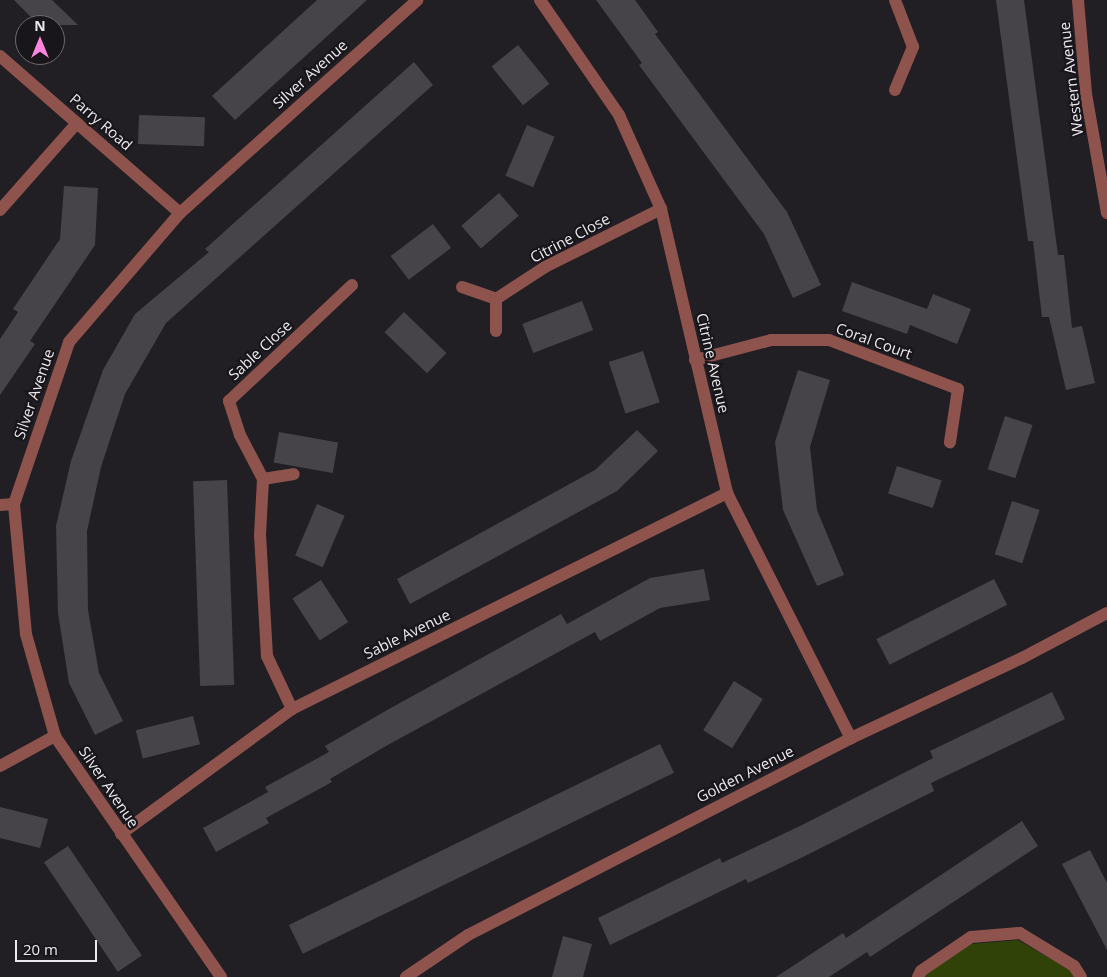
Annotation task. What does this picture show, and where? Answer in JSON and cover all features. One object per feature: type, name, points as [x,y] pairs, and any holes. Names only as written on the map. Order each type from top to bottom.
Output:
[{"type":"street","name":"Silver Avenue","points":[[220,977],[55,736],[26,634],[14,504],[69,342],[180,213],[417,0]]},
{"type":"street","name":"Citrine Avenue","points":[[540,0],[619,115],[661,210],[727,493],[851,738]]},
{"type":"street","points":[[894,90],[913,47],[895,0]]},
{"type":"street","name":"Western Avenue","points":[[1078,0],[1086,94],[1107,213]]},
{"type":"street","name":"Parry Road","points":[[0,56],[180,213]]},
{"type":"street","points":[[0,210],[77,123]]},
{"type":"street","name":"Citrine Close","points":[[496,299],[545,267],[661,210]]},
{"type":"street","name":"Sable Close","points":[[292,709],[267,656],[260,535],[262,479],[240,435],[229,401],[352,285]]},
{"type":"street","points":[[462,287],[496,299],[496,331]]},
{"type":"street","name":"Coral Court","points":[[695,360],[771,340],[829,340],[958,389],[950,442]]},
{"type":"street","points":[[262,479],[294,474]]},
{"type":"street","name":"Sable Avenue","points":[[121,834],[292,709],[727,493]]},
{"type":"street","points":[[0,505],[14,504]]},
{"type":"street","name":"Golden Avenue","points":[[406,977],[468,935],[851,738],[1022,658],[1107,613]]},
{"type":"street","points":[[0,766],[55,736]]},
{"type":"street","points":[[918,977],[921,970],[971,937],[1020,933],[1074,966],[1081,977]]},
{"type":"green space","points":[[1018,940],[1070,970],[1075,977],[922,977],[971,944]]},
{"type":"building","points":[[14,0],[52,0],[78,25],[65,25],[65,15],[29,15]]},
{"type":"building","points":[[317,0],[367,0],[235,120],[212,96]]},
{"type":"building","points":[[596,0],[635,0],[658,32],[655,34],[787,212],[821,285],[793,298],[764,234],[639,65],[642,63]]},
{"type":"building","points":[[996,0],[1024,0],[1058,255],[1064,255],[1072,328],[1082,326],[1095,383],[1066,390],[1049,317],[1042,317],[1033,241],[1028,241]]},
{"type":"building","points":[[518,45],[549,84],[523,105],[492,66]]},
{"type":"building","points":[[414,62],[433,85],[166,323],[125,394],[101,467],[87,531],[88,610],[99,673],[123,721],[95,735],[69,683],[58,613],[56,526],[71,461],[103,370],[135,314],[209,252],[205,249]]},
{"type":"building","points":[[139,115],[205,117],[204,146],[138,144]]},
{"type":"building","points":[[527,125],[555,137],[533,187],[506,176]]},
{"type":"building","points":[[64,186],[98,188],[95,245],[30,341],[35,344],[0,395],[0,339],[18,312],[13,309],[60,239]]},
{"type":"building","points":[[499,193],[519,216],[481,248],[461,226]]},
{"type":"building","points":[[433,224],[451,248],[409,280],[391,256]]},
{"type":"building","points":[[852,282],[927,309],[933,294],[971,309],[957,344],[910,325],[907,334],[842,311]]},
{"type":"building","points":[[582,301],[593,330],[533,353],[522,324]]},
{"type":"building","points":[[404,312],[446,353],[427,373],[385,332]]},
{"type":"building","points":[[643,351],[660,402],[625,413],[609,362]]},
{"type":"building","points":[[798,370],[830,380],[810,447],[817,510],[844,575],[817,586],[783,510],[775,442]]},
{"type":"building","points":[[1005,416],[1033,425],[1015,478],[988,469]]},
{"type":"building","points":[[637,430],[658,451],[617,491],[410,604],[397,579],[595,470]]},
{"type":"building","points":[[279,432],[338,442],[333,473],[274,463]]},
{"type":"building","points":[[897,466],[942,481],[933,508],[888,494]]},
{"type":"building","points":[[227,480],[234,685],[200,686],[193,481]]},
{"type":"building","points":[[1012,501],[1040,510],[1022,563],[995,554]]},
{"type":"building","points":[[317,504],[345,516],[323,567],[295,556]]},
{"type":"building","points":[[704,569],[710,600],[660,608],[600,641],[595,632],[386,746],[330,779],[332,782],[266,818],[269,823],[216,852],[203,828],[268,792],[265,787],[329,752],[325,746],[561,614],[567,624],[650,578]]},
{"type":"building","points":[[994,579],[1007,605],[890,665],[876,639]]},
{"type":"building","points":[[321,580],[348,622],[320,640],[292,599]]},
{"type":"building","points":[[734,681],[763,699],[732,748],[703,730]]},
{"type":"building","points":[[1052,692],[1065,719],[931,783],[934,791],[803,857],[748,883],[746,879],[610,945],[598,918],[720,858],[722,863],[802,825],[933,758],[930,751]]},
{"type":"building","points":[[193,716],[200,744],[143,758],[136,730]]},
{"type":"building","points":[[660,744],[674,773],[303,954],[289,925]]},
{"type":"building","points":[[0,807],[48,819],[40,848],[0,838]]},
{"type":"building","points":[[1022,821],[1038,846],[870,957],[867,952],[829,977],[776,977],[843,933],[846,938]]},
{"type":"building","points":[[68,846],[142,955],[118,972],[44,862]]},
{"type":"building","points":[[1090,850],[1107,883],[1107,950],[1062,864]]},
{"type":"building","points":[[563,936],[592,944],[583,977],[552,977]]}]
